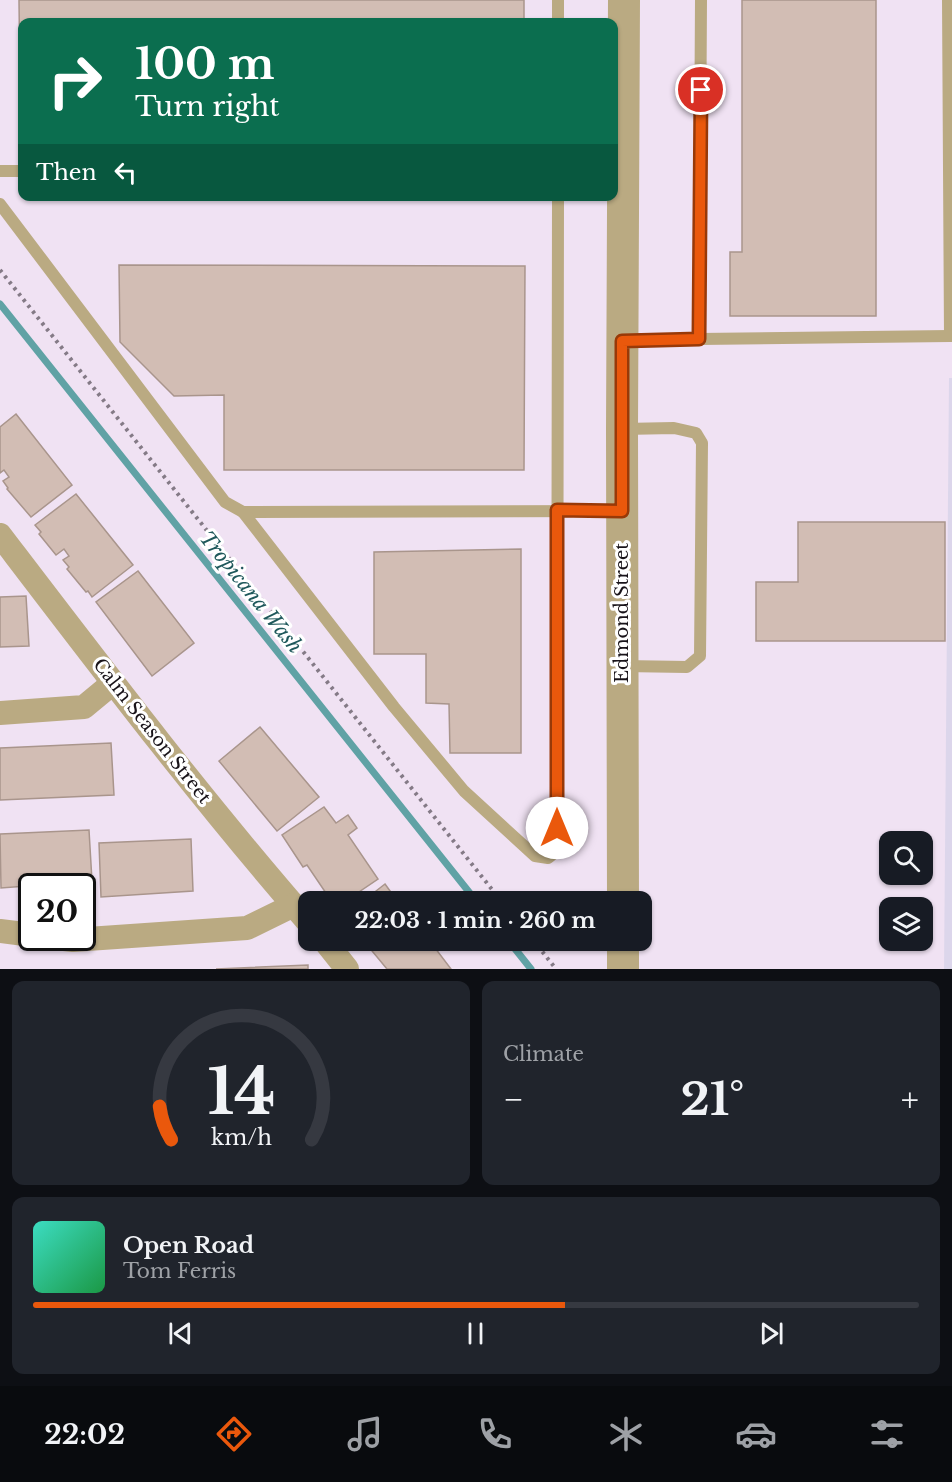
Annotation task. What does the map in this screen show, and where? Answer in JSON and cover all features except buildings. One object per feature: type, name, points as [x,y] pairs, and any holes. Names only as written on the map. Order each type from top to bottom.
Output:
[{"type":"street","name":"Edmond Street","points":[[623,891],[622,341],[619,174],[624,0]]},
{"type":"street","name":"Calm Season Street","points":[[0,535],[113,683],[260,868],[298,911]]},
{"type":"street","points":[[0,713],[84,707],[113,683]]},
{"type":"street","points":[[96,938],[248,928],[298,915]]},
{"type":"street","points":[[0,931],[18,933]]},
{"type":"street","points":[[333,951],[347,969]]},
{"type":"street","points":[[623,951],[623,969]]},
{"type":"lane","points":[[558,0],[558,18]]},
{"type":"lane","points":[[699,339],[701,0]]},
{"type":"lane","points":[[622,341],[951,335],[948,0]]},
{"type":"lane","points":[[0,171],[18,171]]},
{"type":"lane","points":[[0,204],[225,502],[243,512],[394,707],[464,791],[535,856],[548,858],[557,850],[558,201]]},
{"type":"lane","points":[[622,429],[674,428],[696,433],[702,443],[700,656],[687,667],[622,666]]},
{"type":"lane","points":[[243,512],[622,511]]},
{"type":"path","points":[[0,270],[493,891]]},
{"type":"path","points":[[542,951],[556,969]]},
{"type":"shaded area","points":[[949,378],[952,378],[952,969],[944,969]]},
{"type":"waterway","name":"Tropicana Wash","points":[[0,304],[468,891]]},
{"type":"waterway","name":"Tropicana Wash","points":[[517,951],[531,969]]},
{"type":"route","points":[[557,828],[557,510],[622,511],[622,341],[699,339],[701,90]]}]
